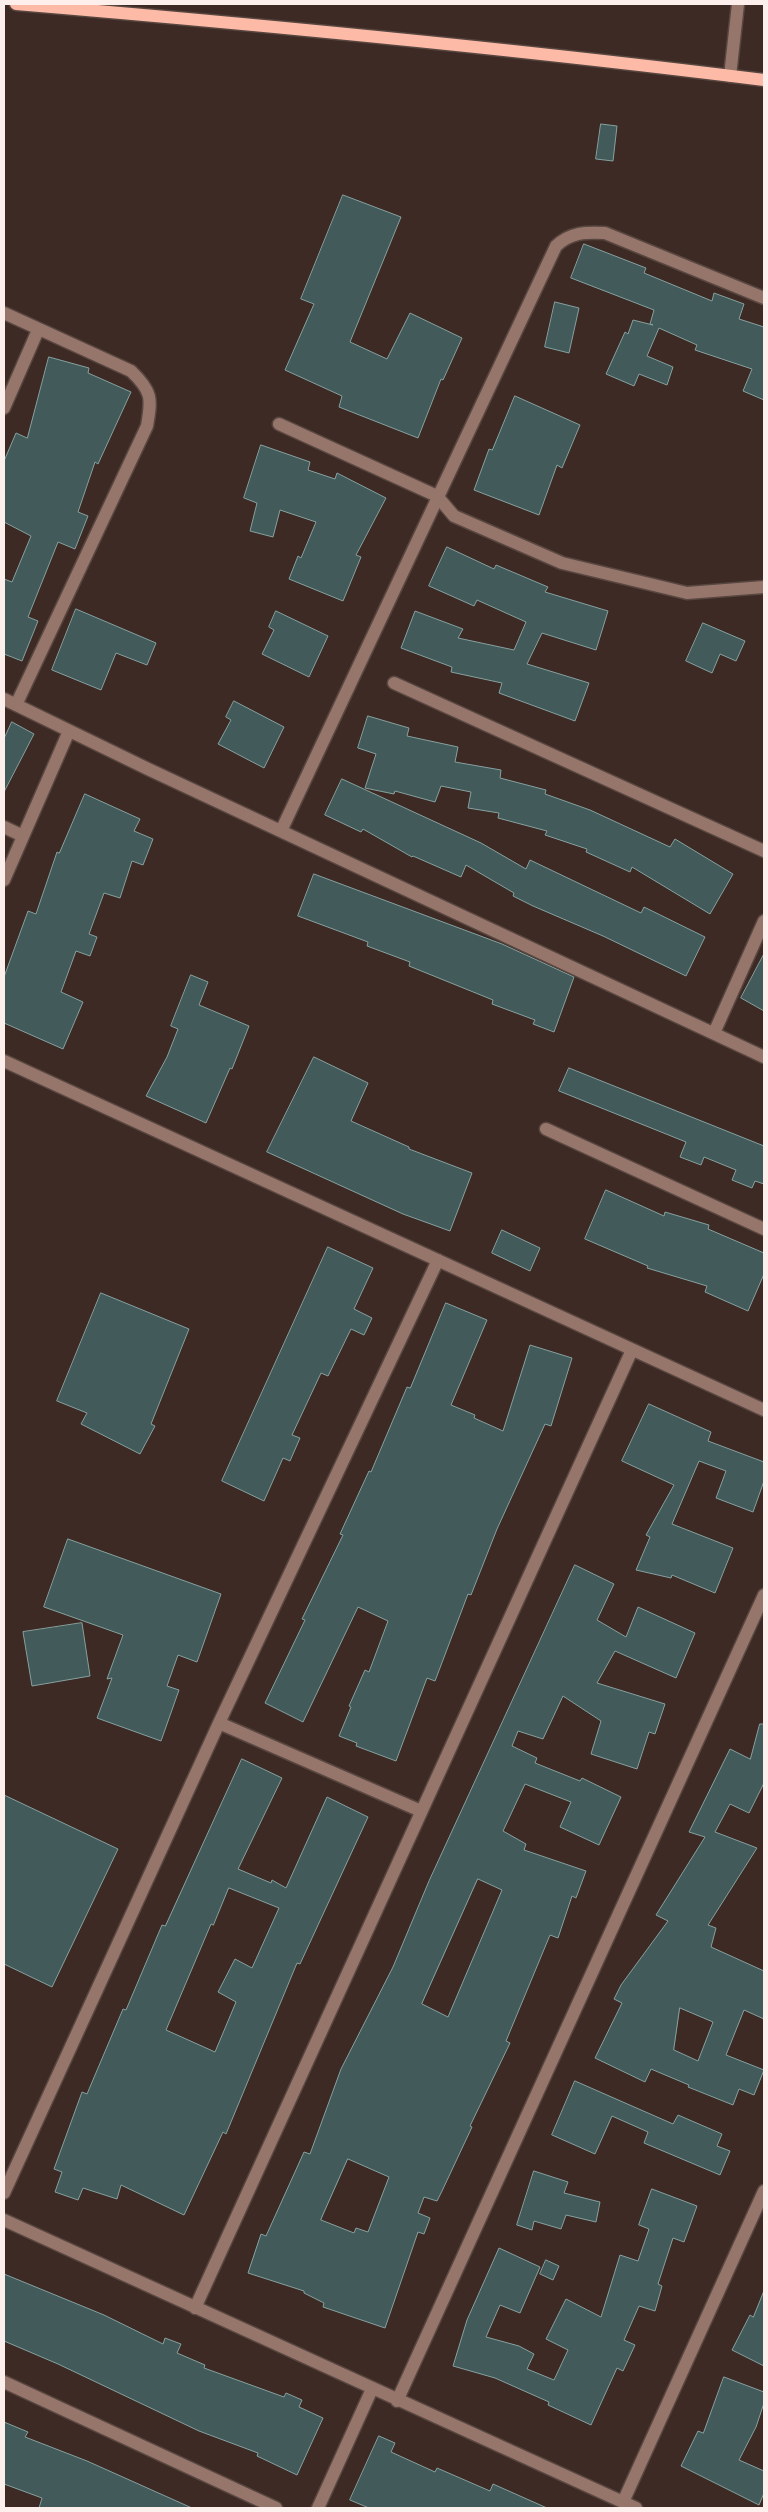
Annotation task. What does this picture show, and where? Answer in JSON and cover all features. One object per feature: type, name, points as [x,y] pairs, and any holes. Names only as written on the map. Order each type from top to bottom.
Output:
[{"type":"main road","points":[[16,4],[224,22],[764,80]]},
{"type":"street","points":[[730,76],[738,4]]},
{"type":"street","points":[[281,831],[556,246],[567,236],[586,232],[605,232],[764,298]]},
{"type":"street","points":[[4,314],[131,371],[146,386],[151,405],[147,426],[16,704]]},
{"type":"street","points":[[4,408],[38,330]]},
{"type":"street","points":[[279,424],[437,496],[454,516],[562,563],[687,593],[764,587]]},
{"type":"street","points":[[394,683],[764,851]]},
{"type":"street","points":[[4,699],[764,1057]]},
{"type":"street","points":[[4,880],[69,731]]},
{"type":"street","points":[[4,827],[23,836]]},
{"type":"street","points":[[714,1033],[764,921]]},
{"type":"street","points":[[4,1061],[764,1410]]},
{"type":"street","points":[[546,1129],[764,1229]]},
{"type":"street","points":[[4,2193],[219,1722],[438,1260]]},
{"type":"street","points":[[195,2308],[632,1350]]},
{"type":"street","points":[[397,2401],[764,1595]]},
{"type":"street","points":[[219,1722],[421,1811]]},
{"type":"street","points":[[623,2502],[764,2191]]},
{"type":"street","points":[[4,2220],[397,2401],[636,2508]]},
{"type":"street","points":[[4,2382],[276,2508]]},
{"type":"street","points":[[318,2508],[372,2389]]},
{"type":"building","points":[[601,124],[617,126],[613,161],[596,159]]},
{"type":"building","points":[[343,195],[401,217],[350,342],[387,359],[410,313],[462,338],[443,380],[441,379],[418,438],[339,407],[342,396],[285,370],[314,304],[301,299]]},
{"type":"building","points":[[584,244],[646,268],[644,273],[712,301],[714,293],[744,304],[739,319],[764,327],[764,400],[743,391],[752,369],[695,350],[697,345],[659,328],[647,356],[673,367],[667,385],[639,374],[634,386],[606,374],[625,332],[628,334],[633,320],[653,325],[650,324],[654,310],[571,278]]},
{"type":"building","points":[[555,302],[579,308],[569,353],[545,347]]},
{"type":"building","points":[[49,357],[89,368],[88,373],[131,392],[98,464],[95,462],[78,512],[88,516],[75,549],[58,542],[28,617],[38,621],[22,661],[4,654],[4,579],[12,582],[31,536],[4,522],[4,461],[16,433],[27,438]]},
{"type":"building","points":[[515,396],[580,425],[562,468],[557,465],[539,515],[474,490],[489,449],[492,450]]},
{"type":"building","points":[[261,445],[310,462],[308,470],[335,479],[337,473],[386,498],[356,555],[361,557],[343,601],[289,579],[298,556],[301,558],[316,522],[280,510],[273,537],[250,531],[257,503],[244,498]]},
{"type":"building","points":[[447,547],[494,569],[496,565],[548,587],[545,592],[608,611],[596,650],[542,633],[527,664],[589,683],[575,721],[499,693],[502,683],[451,672],[452,667],[401,648],[415,611],[463,629],[458,638],[514,650],[526,622],[477,600],[474,606],[429,586]]},
{"type":"building","points":[[76,609],[156,643],[147,665],[116,653],[101,690],[52,670]]},
{"type":"building","points":[[276,611],[328,636],[309,677],[262,654],[274,630],[269,627]]},
{"type":"building","points":[[703,623],[745,641],[736,661],[720,654],[712,673],[686,661]]},
{"type":"building","points":[[234,701],[284,727],[264,768],[218,744],[231,720],[226,717]]},
{"type":"building","points":[[368,716],[409,728],[407,736],[458,747],[455,762],[501,770],[500,778],[546,790],[545,794],[590,810],[670,847],[675,839],[733,874],[710,914],[632,867],[630,872],[586,852],[587,849],[545,835],[547,831],[498,818],[499,813],[468,808],[471,792],[441,786],[435,802],[395,791],[394,794],[365,788],[376,754],[358,748]]},
{"type":"building","points":[[12,722],[34,734],[4,792],[4,739]]},
{"type":"building","points":[[342,779],[481,843],[526,869],[530,860],[641,913],[644,907],[705,937],[686,976],[513,896],[514,893],[466,865],[461,877],[412,857],[363,829],[361,832],[325,815]]},
{"type":"building","points":[[85,794],[140,819],[134,831],[153,839],[143,865],[132,861],[120,898],[104,893],[89,934],[97,937],[90,956],[76,951],[61,992],[83,1002],[63,1049],[4,1023],[4,977],[28,911],[36,914],[57,852],[59,853]]},
{"type":"building","points":[[314,874],[502,944],[574,977],[554,1032],[533,1024],[535,1020],[492,1004],[493,1000],[409,966],[410,962],[367,946],[368,942],[298,916]]},
{"type":"building","points":[[764,954],[764,1011],[741,998]]},
{"type":"building","points":[[191,975],[208,982],[199,1005],[249,1026],[232,1069],[230,1068],[206,1123],[146,1096],[167,1057],[178,1029],[171,1026]]},
{"type":"building","points":[[314,1057],[368,1083],[351,1121],[409,1147],[409,1149],[472,1173],[450,1231],[403,1214],[267,1152]]},
{"type":"building","points":[[569,1068],[764,1146],[764,1184],[755,1181],[752,1188],[732,1180],[736,1170],[704,1157],[701,1165],[680,1157],[686,1142],[559,1091]]},
{"type":"building","points":[[606,1190],[664,1216],[665,1212],[709,1225],[708,1229],[764,1253],[764,1274],[748,1311],[705,1292],[707,1286],[647,1268],[648,1266],[585,1239]]},
{"type":"building","points":[[502,1230],[540,1248],[530,1271],[492,1253]]},
{"type":"building","points":[[328,1247],[373,1268],[354,1309],[372,1318],[364,1335],[351,1329],[328,1376],[321,1373],[292,1435],[300,1438],[290,1461],[283,1458],[264,1501],[222,1481]]},
{"type":"building","points":[[101,1293],[189,1329],[151,1424],[155,1426],[140,1454],[81,1424],[87,1413],[57,1401]]},
{"type":"building","points":[[446,1303],[487,1320],[451,1405],[475,1415],[474,1418],[503,1431],[530,1345],[572,1358],[551,1426],[545,1424],[497,1529],[471,1595],[468,1594],[435,1681],[427,1678],[396,1761],[356,1746],[357,1743],[339,1736],[351,1707],[349,1706],[365,1670],[369,1672],[388,1621],[358,1607],[303,1722],[265,1703],[305,1620],[302,1619],[343,1535],[340,1534],[369,1471],[371,1472],[407,1387],[410,1388]]},
{"type":"building","points":[[649,1404],[711,1432],[708,1441],[764,1462],[764,1481],[753,1512],[716,1498],[726,1471],[699,1461],[672,1524],[733,1548],[715,1593],[672,1575],[671,1578],[636,1570],[650,1537],[646,1535],[674,1485],[622,1461]]},
{"type":"building","points":[[68,1539],[221,1594],[197,1662],[178,1655],[167,1686],[179,1690],[161,1741],[97,1718],[112,1678],[107,1679],[123,1635],[44,1607]]},
{"type":"building","points":[[575,1565],[614,1584],[597,1620],[626,1637],[638,1607],[695,1633],[676,1678],[615,1651],[597,1683],[665,1704],[655,1734],[649,1732],[637,1769],[591,1754],[601,1721],[563,1696],[543,1739],[518,1731],[512,1746],[537,1758],[535,1763],[580,1781],[582,1778],[621,1797],[599,1845],[560,1827],[571,1802],[525,1784],[503,1831],[526,1844],[524,1850],[586,1871],[576,1898],[572,1896],[558,1938],[550,1935],[506,2041],[510,2043],[470,2126],[472,2127],[442,2191],[437,2201],[424,2197],[418,2213],[430,2218],[424,2234],[418,2232],[385,2328],[323,2307],[324,2303],[304,2293],[304,2291],[248,2273],[261,2234],[266,2236],[304,2152],[310,2154],[341,2069],[393,1967],[429,1881]],"holes":[[[478,1879],[502,1890],[448,2017],[422,2004]],[[348,2159],[389,2177],[368,2232],[356,2228],[354,2233],[321,2220]]]},
{"type":"building","points":[[82,1623],[90,1676],[32,1686],[23,1632]]},
{"type":"building","points":[[760,1724],[764,1724],[764,1783],[749,1813],[730,1804],[715,1832],[757,1848],[708,1925],[716,1928],[711,1947],[764,1971],[764,2019],[744,2010],[726,2055],[764,2070],[754,2095],[739,2089],[733,2105],[688,2087],[689,2085],[651,2069],[645,2082],[595,2058],[622,2003],[614,1999],[621,1985],[668,1921],[656,1915],[705,1837],[689,1832],[730,1749],[750,1759]],"holes":[[[680,2008],[713,2022],[698,2061],[674,2050]]]},
{"type":"building","points":[[242,1759],[282,1778],[238,1869],[271,1883],[272,1880],[286,1888],[327,1797],[368,1817],[300,1964],[297,1963],[226,2134],[223,2132],[184,2215],[121,2185],[117,2199],[83,2188],[78,2200],[55,2192],[62,2172],[54,2169],[82,2092],[87,2094],[123,2009],[126,2010],[162,1925],[165,1926]],"holes":[[[229,1888],[279,1908],[252,1968],[235,1959],[218,1992],[236,2002],[215,2052],[166,2030],[211,1924],[213,1925]]]},
{"type":"building","points":[[4,1795],[118,1849],[52,1987],[4,1964]]},
{"type":"building","points":[[575,2081],[673,2124],[678,2115],[722,2134],[717,2146],[730,2151],[720,2175],[644,2143],[648,2132],[612,2116],[595,2154],[552,2135]]},
{"type":"building","points":[[534,2171],[568,2182],[564,2193],[600,2202],[596,2222],[566,2215],[561,2229],[534,2221],[532,2230],[517,2225]]},
{"type":"building","points":[[652,2189],[697,2206],[684,2242],[673,2238],[658,2284],[662,2286],[655,2311],[639,2306],[624,2340],[635,2345],[623,2371],[617,2368],[591,2425],[548,2405],[549,2402],[495,2378],[453,2366],[467,2320],[499,2248],[540,2267],[520,2313],[500,2305],[486,2337],[519,2346],[534,2354],[527,2369],[554,2380],[568,2350],[546,2339],[566,2299],[601,2317],[620,2255],[638,2261],[649,2229],[639,2225]]},
{"type":"building","points":[[546,2260],[559,2266],[553,2280],[540,2274]]},
{"type":"building","points":[[4,2274],[104,2315],[163,2344],[165,2338],[181,2344],[177,2353],[205,2365],[204,2368],[284,2397],[286,2393],[302,2400],[299,2407],[323,2418],[297,2475],[257,2456],[258,2453],[199,2431],[58,2364],[4,2341]]},
{"type":"building","points":[[764,2291],[764,2366],[732,2350],[750,2315],[753,2317]]},
{"type":"building","points":[[724,2377],[764,2392],[764,2403],[756,2427],[739,2460],[764,2471],[764,2493],[759,2505],[681,2466],[698,2431],[703,2433]]},
{"type":"building","points":[[4,2422],[28,2432],[25,2437],[87,2461],[192,2508],[39,2508],[42,2498],[4,2484]]},
{"type":"building","points":[[379,2436],[395,2443],[391,2452],[435,2472],[437,2468],[490,2491],[493,2484],[547,2508],[369,2508],[350,2500]]}]
